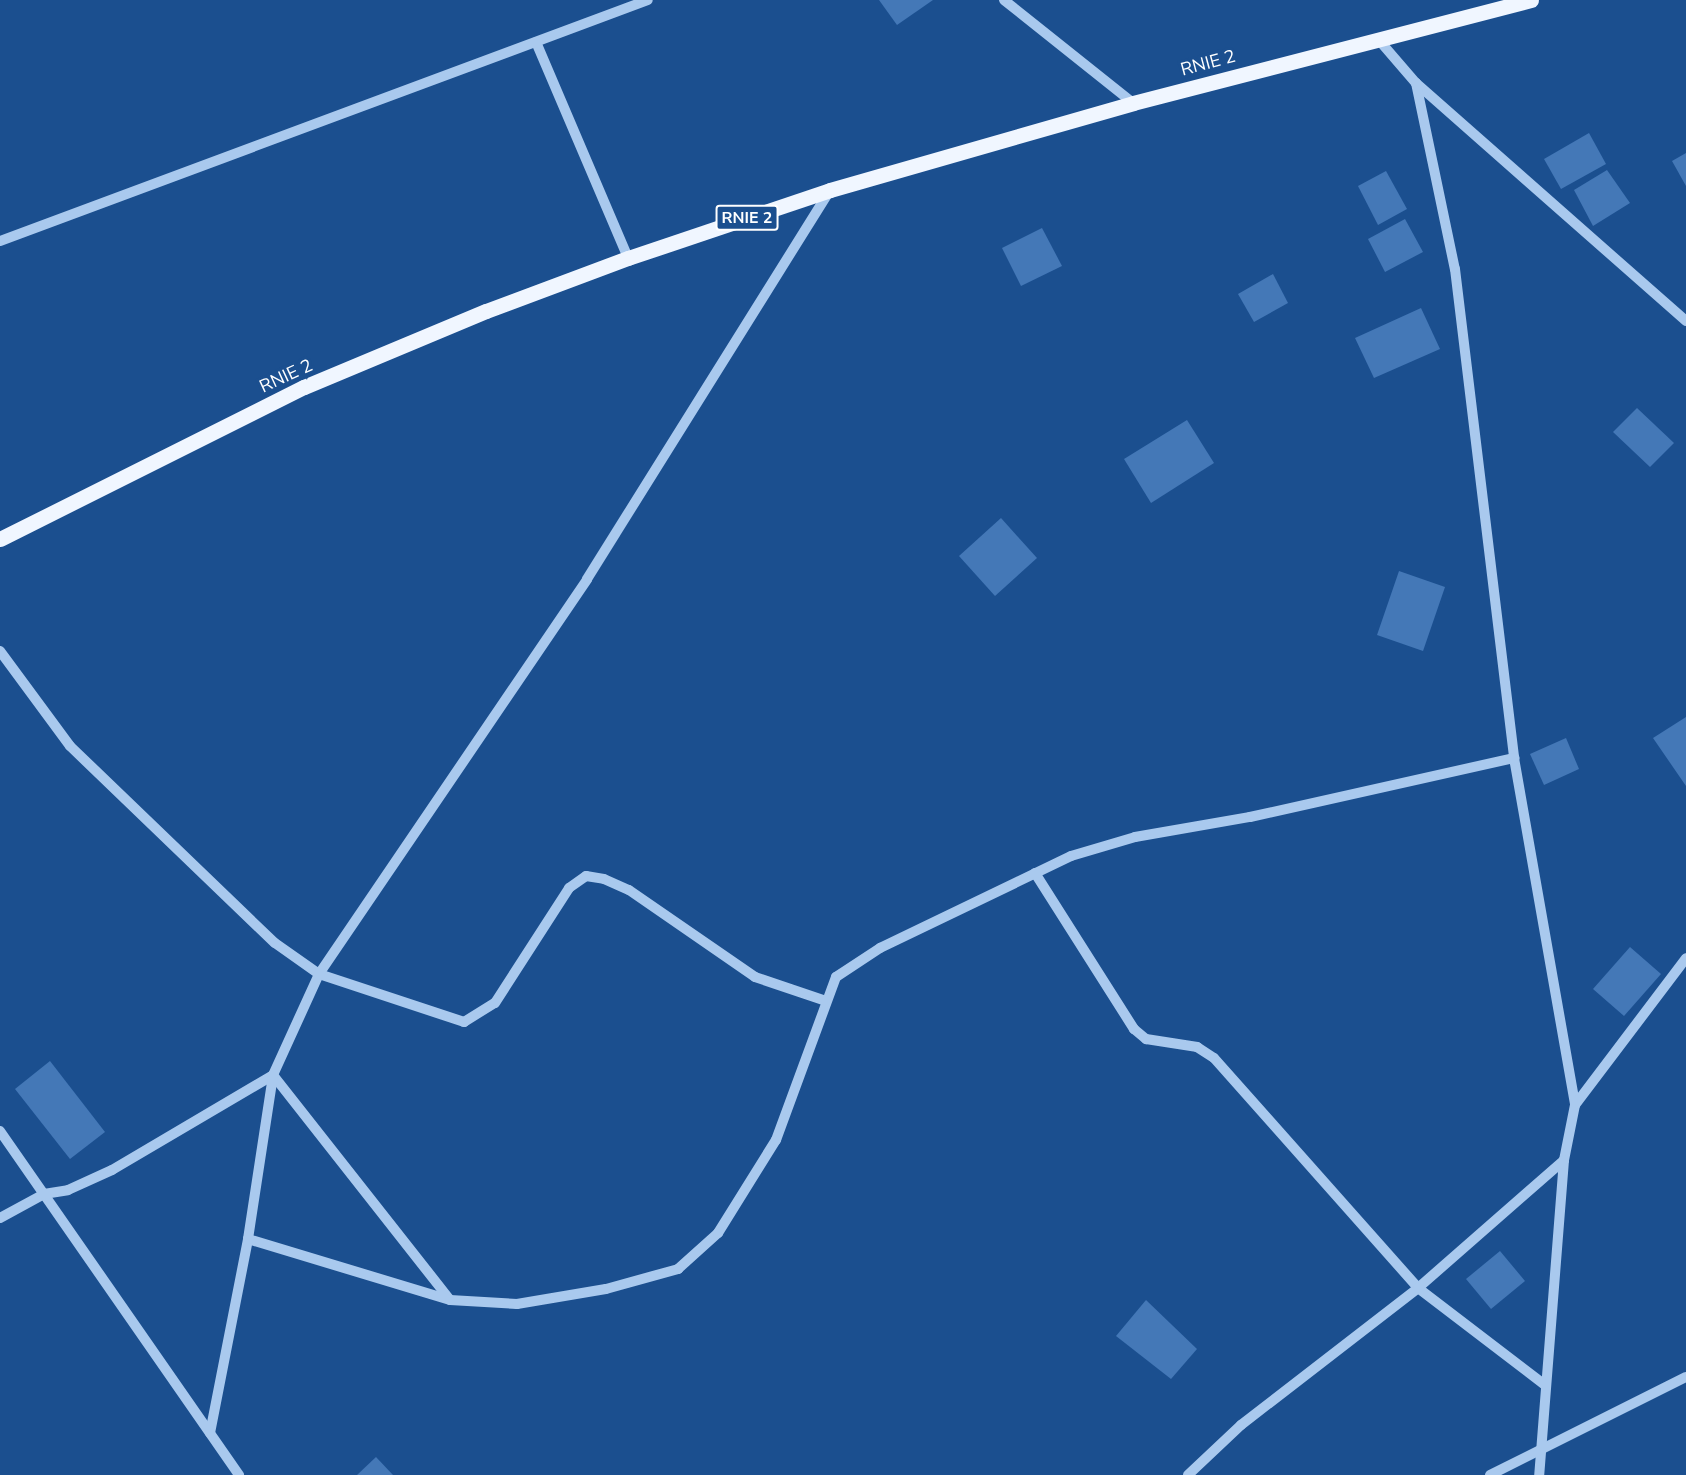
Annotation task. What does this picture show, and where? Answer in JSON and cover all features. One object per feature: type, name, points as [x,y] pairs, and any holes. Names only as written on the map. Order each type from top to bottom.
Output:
[{"type":"main road","name":"RNIE 2","points":[[0,539],[304,387],[486,311],[628,258],[830,190],[1133,103],[1531,0]]},
{"type":"street","points":[[0,241],[648,0]]},
{"type":"street","points":[[1004,0],[1133,103]]},
{"type":"street","points":[[1378,39],[1416,83],[1686,321]]},
{"type":"street","points":[[536,42],[628,258]]},
{"type":"street","points":[[1416,83],[1455,269],[1514,758],[1575,1105],[1564,1160],[1539,1475]]},
{"type":"street","points":[[210,1433],[248,1239],[273,1075],[319,974],[587,579],[830,190]]},
{"type":"street","points":[[0,651],[70,746],[275,943],[319,974],[464,1022],[495,1003],[569,888],[586,876],[629,890],[755,976],[826,1001]]},
{"type":"street","points":[[248,1239],[450,1300],[517,1304],[606,1289],[678,1269],[718,1233],[776,1140],[836,977],[880,948],[1071,856],[1135,837],[1250,817],[1514,758]]},
{"type":"street","points":[[1035,873],[1134,1029],[1146,1039],[1197,1047],[1214,1058],[1418,1288],[1546,1386]]},
{"type":"street","points":[[1575,1105],[1686,958]]},
{"type":"street","points":[[0,1218],[44,1194],[68,1190],[112,1170],[273,1075]]},
{"type":"street","points":[[273,1075],[450,1300]]},
{"type":"street","points":[[0,1131],[239,1475]]},
{"type":"street","points":[[1188,1475],[1242,1425],[1418,1288],[1564,1160]]},
{"type":"street","points":[[1490,1475],[1686,1377]]},
{"type":"building","points":[[879,0],[933,0],[897,25]]},
{"type":"building","points":[[1589,133],[1606,164],[1561,189],[1544,159]]},
{"type":"building","points":[[1686,153],[1686,186],[1672,161]]},
{"type":"building","points":[[1607,170],[1630,203],[1593,226],[1574,190]]},
{"type":"building","points":[[1386,171],[1407,209],[1378,225],[1358,186]]},
{"type":"building","points":[[1405,219],[1423,252],[1385,272],[1368,239]]},
{"type":"building","points":[[1042,228],[1062,266],[1021,286],[1002,248]]},
{"type":"building","points":[[1273,274],[1288,303],[1254,322],[1238,294]]},
{"type":"building","points":[[1421,308],[1440,349],[1374,378],[1355,338]]},
{"type":"building","points":[[1637,408],[1674,443],[1650,467],[1613,432]]},
{"type":"building","points":[[1187,420],[1214,463],[1151,503],[1124,459]]},
{"type":"building","points":[[1001,518],[1037,558],[995,596],[959,556]]},
{"type":"building","points":[[1399,571],[1445,587],[1423,651],[1377,635]]},
{"type":"building","points":[[1686,717],[1686,786],[1653,738]]},
{"type":"building","points":[[1566,738],[1579,769],[1544,785],[1530,754]]},
{"type":"building","points":[[1630,947],[1661,974],[1624,1016],[1593,989]]},
{"type":"building","points":[[50,1061],[105,1132],[70,1159],[15,1089]]},
{"type":"building","points":[[1500,1251],[1525,1281],[1491,1309],[1466,1279]]},
{"type":"building","points":[[1146,1300],[1197,1349],[1171,1379],[1116,1336]]},
{"type":"building","points":[[376,1457],[393,1475],[357,1475]]}]
